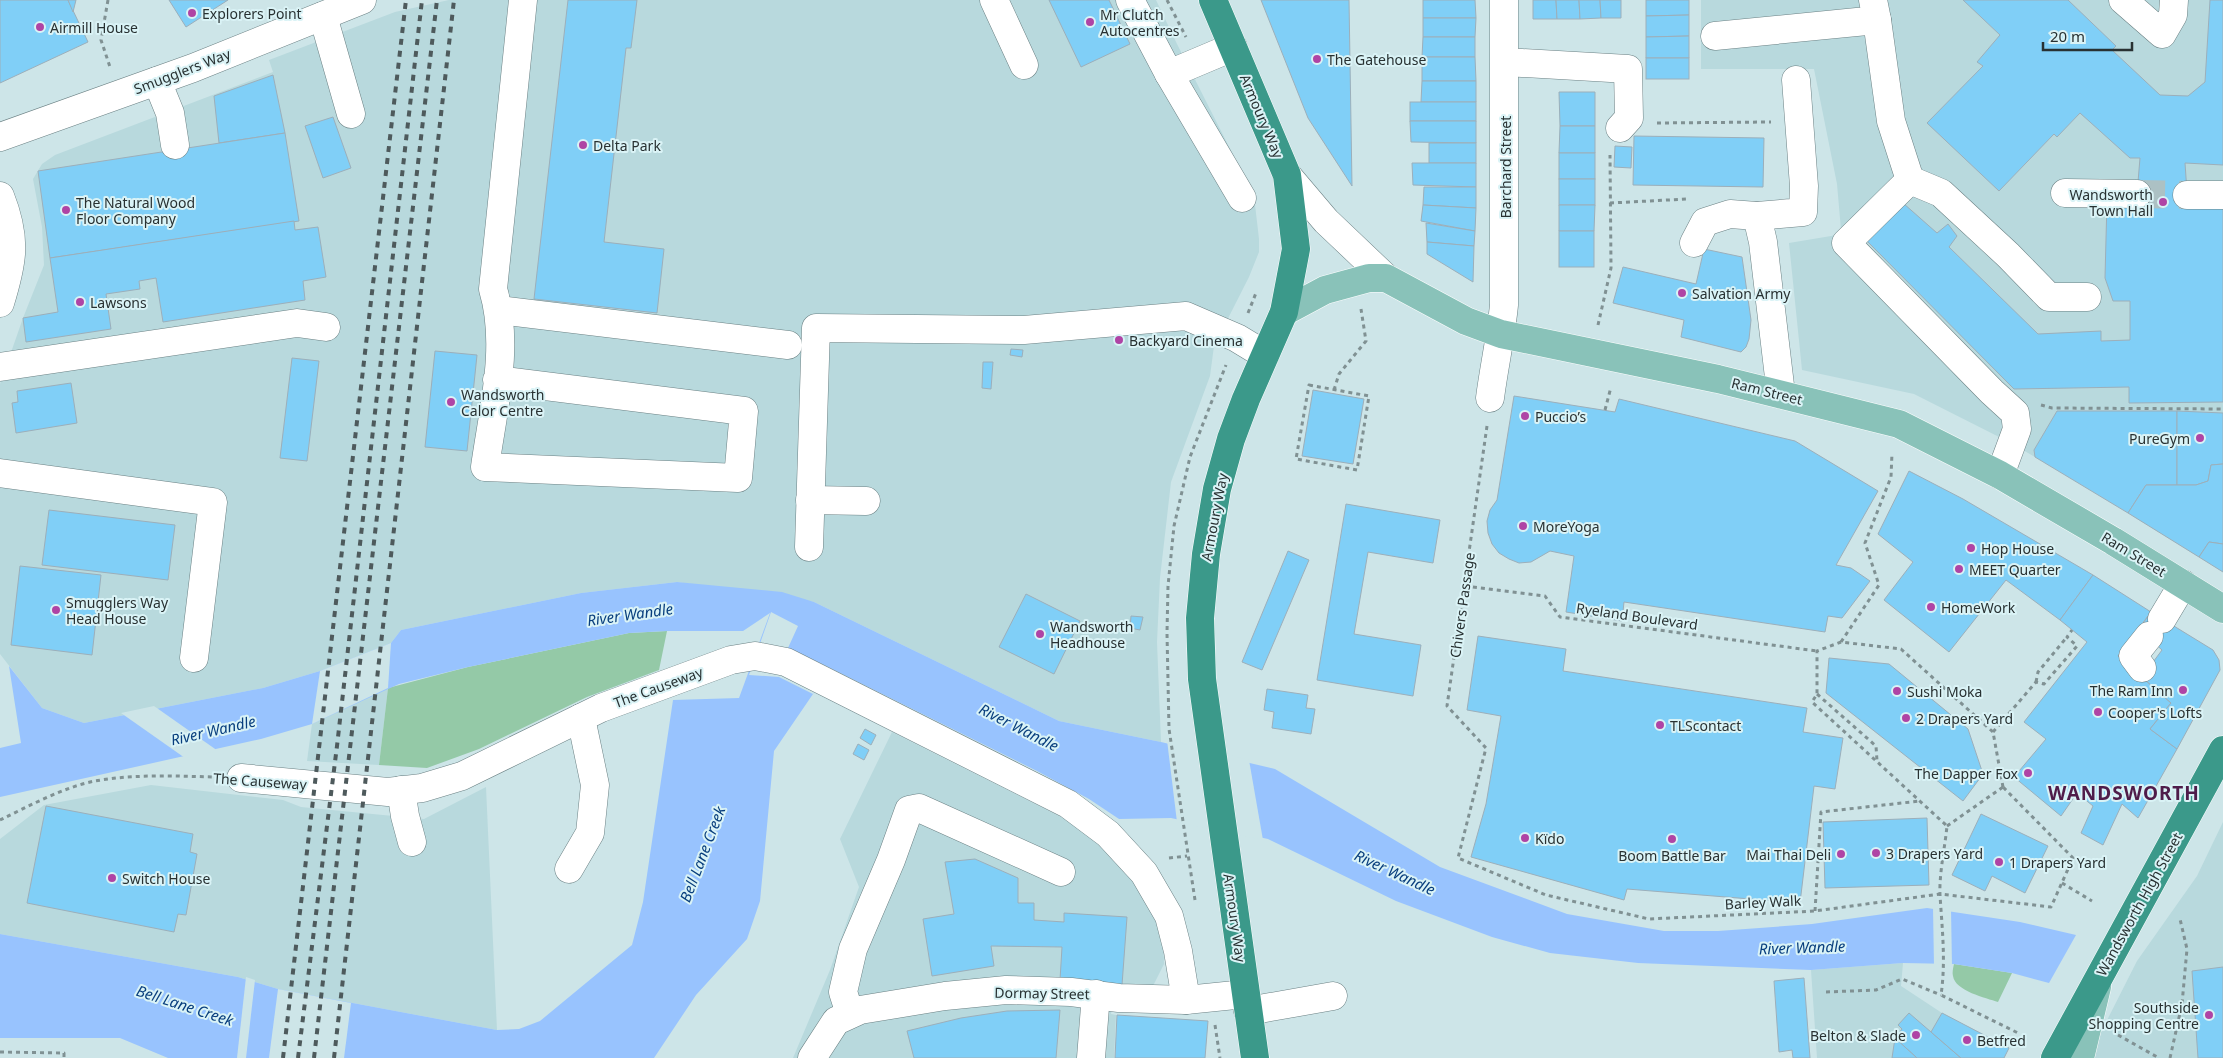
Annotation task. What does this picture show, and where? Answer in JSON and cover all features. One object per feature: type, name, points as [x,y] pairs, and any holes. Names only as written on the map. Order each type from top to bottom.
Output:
[{"type":"highway","name":"Armoury Way","points":[[1212,0],[1287,175],[1296,249],[1284,312],[1231,439],[1217,489],[1206,554],[1200,618],[1202,679],[1255,1058]]},
{"type":"highway","name":"Wandsworth High Street","points":[[2055,1058],[2223,750]]},
{"type":"main road","points":[[1284,312],[1325,290],[1369,278],[1386,278]]},
{"type":"main road","name":"Ram Street","points":[[1386,278],[1466,321],[1501,334],[1782,394],[1899,424],[2000,475],[2223,609]]},
{"type":"main road","points":[[2080,1058],[2100,976]]},
{"type":"street","name":"Smugglers Way","points":[[0,136],[157,81],[362,0]]},
{"type":"street","points":[[497,380],[744,411],[738,478],[485,467],[497,380],[500,360],[500,310],[493,289],[523,0]]},
{"type":"street","points":[[994,0],[1024,65]]},
{"type":"street","points":[[1130,0],[1169,74],[1242,198]]},
{"type":"street","name":"Barchard Street","points":[[1501,334],[1505,262],[1504,0]]},
{"type":"street","points":[[2123,0],[2162,34],[2173,15],[2174,0]]},
{"type":"street","points":[[1715,36],[1875,10],[1891,122],[1910,180],[1941,193],[2008,255],[2049,297],[2087,298]]},
{"type":"street","points":[[324,16],[351,114]]},
{"type":"street","points":[[1169,74],[1233,46]]},
{"type":"street","points":[[1505,62],[1628,69],[1624,123]]},
{"type":"street","points":[[1699,233],[1730,214],[1758,216],[1803,212],[1804,186],[1796,80]]},
{"type":"street","points":[[157,81],[170,113],[175,145]]},
{"type":"street","points":[[1287,175],[1326,221],[1386,278]]},
{"type":"street","points":[[1910,180],[1846,243],[2015,413],[2017,429],[2000,475]]},
{"type":"street","points":[[2065,193],[2137,194]]},
{"type":"street","points":[[2187,195],[2223,195]]},
{"type":"street","points":[[0,196],[12,241],[11,267],[0,303]]},
{"type":"street","points":[[1758,216],[1782,394]]},
{"type":"street","points":[[500,310],[788,345]]},
{"type":"street","points":[[809,547],[816,328],[1024,330],[1186,316],[1237,338],[1265,355]]},
{"type":"street","points":[[0,367],[297,323],[326,327]]},
{"type":"street","points":[[1490,398],[1495,358],[1501,334]]},
{"type":"street","points":[[0,473],[213,502],[194,658]]},
{"type":"street","points":[[810,500],[866,501]]},
{"type":"street","points":[[2142,668],[2133,656],[2156,627],[2184,584]]},
{"type":"street","name":"The Causeway","points":[[241,778],[388,792],[422,788],[462,776],[602,708],[731,660],[755,656],[786,662],[1068,804],[1108,834],[1144,873],[1169,916],[1178,951],[1186,1000]]},
{"type":"street","points":[[569,869],[590,833],[595,785],[581,718]]},
{"type":"street","points":[[401,790],[404,816],[412,842]]},
{"type":"street","points":[[850,1014],[843,992],[853,949],[891,860],[909,810],[919,808],[1061,872]]},
{"type":"street","name":"Dormay Street","points":[[817,1049],[836,1021],[860,1010],[935,998],[1006,990],[1096,994],[1119,998],[1247,1003],[1290,1002],[1333,996]]},
{"type":"street","points":[[1091,1058],[1096,994]]},
{"type":"path","points":[[108,0],[101,40],[118,95]]},
{"type":"path","points":[[1594,354],[1611,268],[1610,133],[1624,123],[1776,122]]},
{"type":"path","points":[[1610,203],[1694,199],[1699,233]]},
{"type":"path","points":[[1334,390],[1339,374],[1366,341],[1361,306]]},
{"type":"path","points":[[1309,386],[1334,390],[1369,396],[1357,470],[1296,460],[1309,386]]},
{"type":"path","name":"Chivers Passage","points":[[1458,858],[1486,748],[1447,706],[1490,398]]},
{"type":"path","points":[[2035,403],[2052,408],[2223,409]]},
{"type":"path","points":[[1841,642],[1879,585],[1865,544],[1891,477],[1892,448],[1899,424]]},
{"type":"path","name":"Ryeland Boulevard","points":[[1465,586],[1545,596],[1560,617],[1816,651],[1841,642],[1901,649],[1993,732]]},
{"type":"path","points":[[2072,630],[2038,672],[2036,682],[1993,732],[2003,787],[2073,858],[2062,883],[2092,901]]},
{"type":"path","points":[[2036,682],[2044,684],[2077,646],[2067,637]]},
{"type":"path","points":[[1816,651],[1817,694],[1812,702],[1948,826]]},
{"type":"path","points":[[1817,694],[1876,746],[1877,762]]},
{"type":"path","points":[[1169,729],[1184,828]]},
{"type":"path","name":"The Causeway","points":[[0,820],[46,798],[95,781],[147,777],[241,778]]},
{"type":"path","points":[[1941,994],[1944,977],[1940,894],[1948,826],[2003,787]]},
{"type":"path","points":[[1815,911],[1821,812],[1920,801]]},
{"type":"path","name":"Barley Walk","points":[[1458,858],[1546,895],[1649,919],[1815,911],[1940,894],[2051,907],[2062,883]]},
{"type":"path","points":[[2170,1058],[2182,1004],[2187,949],[2180,919]]},
{"type":"path","points":[[1826,992],[1876,990],[1902,978],[1941,994],[2018,1033]]},
{"type":"path","points":[[1214,1021],[1220,1058]]},
{"type":"path","points":[[2118,1036],[2159,1058]]},
{"type":"path","points":[[0,1052],[64,1053],[64,1058]]},
{"type":"shaded area","points":[[449,0],[1156,0],[1254,196],[1259,239],[1259,252],[1249,277],[1214,346],[1210,376],[1171,482],[1160,578],[1157,642],[1161,742],[1059,721],[814,602],[677,582],[581,593],[401,630],[391,643],[320,671],[263,688],[84,723],[42,708],[0,654],[0,384],[44,265],[42,227],[33,179],[42,164],[55,155],[273,72],[269,60],[395,12]]},
{"type":"shaded area","points":[[1701,0],[2223,0],[2223,572],[2128,513],[2144,411],[2057,411],[2034,450],[2035,457],[1914,394],[1802,370],[1789,243],[1837,235],[1841,230],[1837,184],[1814,69],[1701,69]]},
{"type":"shaded area","points":[[388,688],[379,765],[307,761],[312,724]]},
{"type":"shaded area","points":[[892,732],[1067,820],[1106,848],[1138,884],[1163,934],[1164,964],[1153,986],[1115,988],[1111,1014],[1116,1015],[1114,1058],[793,1058],[830,970],[859,887],[840,839]]},
{"type":"shaded area","points":[[151,785],[283,800],[301,807],[424,819],[486,787],[497,1030],[278,989],[238,977],[0,934],[0,839],[44,805]]},
{"type":"shaded area","points":[[2223,822],[2223,1058],[2092,1058],[2094,1046],[2137,961],[2197,876]]},
{"type":"shaded area","points":[[1903,963],[1901,986],[1942,1013],[2009,1048],[2004,1058],[1817,1058],[1811,970]]},
{"type":"green space","points":[[667,631],[659,670],[587,697],[479,749],[427,768],[379,765],[388,688],[468,667],[629,633]]},
{"type":"green space","points":[[1954,964],[2012,973],[1998,1002],[1972,993],[1959,986],[1953,976]]},
{"type":"water","points":[[677,582],[782,592],[814,602],[1059,721],[1161,742],[1275,769],[1440,867],[1567,914],[1664,931],[1718,931],[1812,924],[1927,908],[2020,922],[2076,935],[2049,983],[2012,973],[1954,964],[1903,963],[1811,970],[1638,963],[1550,953],[1492,937],[1396,901],[1268,839],[1171,818],[1119,819],[1089,799],[1037,771],[826,666],[813,694],[774,751],[760,901],[747,939],[696,995],[654,1058],[168,1058],[120,1038],[0,1038],[0,934],[238,977],[278,989],[497,1030],[519,1029],[540,1021],[632,945],[643,902],[673,700],[739,698],[770,613],[743,631],[629,633],[468,667],[399,684],[312,724],[261,739],[0,797],[0,748],[21,743],[9,666],[42,708],[84,723],[263,688],[320,671],[391,643],[401,630],[581,593]]},
{"type":"pier","points":[[771,612],[798,626],[788,648],[826,666],[813,694],[779,677],[749,675]]},
{"type":"pier","points":[[391,643],[388,688],[312,724],[320,671]]},
{"type":"pier","points":[[154,706],[218,751],[185,758],[121,713]]},
{"type":"pier","points":[[1167,740],[1249,760],[1263,840],[1177,822]]},
{"type":"pier","points":[[1933,907],[1951,909],[1952,967],[1934,966]]},
{"type":"pier","points":[[246,977],[255,980],[246,1058],[237,1058]]},
{"type":"pier","points":[[278,989],[351,1003],[344,1058],[269,1058]]},
{"type":"building","name":"Airmill House","points":[[0,0],[68,0],[88,42],[0,83]]},
{"type":"building","points":[[68,0],[76,0],[73,12]]},
{"type":"building","name":"Explorers Point","points":[[169,0],[228,0],[186,27]]},
{"type":"building","name":"Delta Park","points":[[568,0],[637,0],[631,48],[626,48],[604,242],[664,249],[657,313],[534,299]]},
{"type":"building","name":"Mr Clutch Autocentres","points":[[1049,0],[1109,0],[1130,44],[1081,67]]},
{"type":"building","name":"The Gatehouse","points":[[1261,0],[1349,0],[1352,186],[1308,118]]},
{"type":"building","points":[[1423,0],[1475,0],[1476,18],[1423,18]]},
{"type":"building","points":[[1533,0],[1556,0],[1557,19],[1533,19]]},
{"type":"building","points":[[1556,0],[1579,0],[1580,19],[1557,19]]},
{"type":"building","points":[[1579,0],[1600,0],[1601,18],[1580,19]]},
{"type":"building","points":[[1600,0],[1621,0],[1621,18],[1601,18]]},
{"type":"building","points":[[1646,0],[1689,0],[1689,15],[1646,16]]},
{"type":"building","name":"Wandsworth Town Hall","points":[[1963,0],[2068,0],[2116,46],[2112,50],[2160,95],[2188,96],[2205,82],[2210,0],[2223,0],[2223,165],[2185,163],[2188,206],[2223,205],[2223,402],[2129,403],[2129,387],[2014,389],[1866,240],[1903,203],[1937,233],[1948,224],[1957,236],[1949,247],[2038,334],[2101,331],[2101,341],[2130,340],[2130,301],[2113,301],[2105,278],[2107,201],[2137,194],[2140,158],[2130,158],[2080,113],[2057,137],[2054,134],[1999,191],[1927,123],[1983,66],[1977,62],[2000,35]]},
{"type":"building","points":[[1689,15],[1689,36],[1646,37],[1646,16]]},
{"type":"building","points":[[1423,18],[1476,18],[1475,37],[1423,37]]},
{"type":"building","points":[[1689,36],[1689,58],[1646,58],[1646,37]]},
{"type":"building","points":[[1423,37],[1475,37],[1475,57],[1422,57]]},
{"type":"building","points":[[1422,57],[1475,57],[1476,81],[1422,81]]},
{"type":"building","points":[[1646,58],[1689,58],[1689,79],[1646,79]]},
{"type":"building","points":[[273,75],[285,133],[219,143],[214,96]]},
{"type":"building","points":[[1422,81],[1476,81],[1476,102],[1421,102]]},
{"type":"building","points":[[1559,92],[1595,92],[1595,126],[1560,126]]},
{"type":"building","points":[[1410,102],[1476,102],[1476,121],[1410,121]]},
{"type":"building","points":[[333,117],[351,168],[323,178],[305,126]]},
{"type":"building","points":[[1410,121],[1476,121],[1476,143],[1411,142]]},
{"type":"building","points":[[1560,126],[1595,126],[1595,153],[1559,153]]},
{"type":"building","points":[[285,133],[299,221],[50,258],[38,171]]},
{"type":"building","points":[[1634,136],[1764,138],[1763,187],[1633,185]]},
{"type":"building","points":[[1429,143],[1476,143],[1476,163],[1429,163]]},
{"type":"building","points":[[1615,146],[1632,147],[1631,168],[1614,167]]},
{"type":"building","points":[[1559,153],[1595,153],[1595,179],[1559,179]]},
{"type":"building","points":[[1412,163],[1476,163],[1476,187],[1413,185]]},
{"type":"building","points":[[1559,179],[1595,179],[1595,205],[1559,205]]},
{"type":"building","points":[[1424,187],[1476,187],[1476,208],[1423,205]]},
{"type":"building","points":[[1423,205],[1476,208],[1475,231],[1421,221]]},
{"type":"building","points":[[1559,205],[1595,205],[1594,231],[1559,231]]},
{"type":"building","points":[[294,221],[295,230],[318,227],[326,277],[303,281],[305,300],[163,322],[156,278],[139,281],[140,289],[106,294],[111,329],[26,342],[23,318],[58,312],[50,258]]},
{"type":"building","points":[[1426,223],[1475,231],[1474,246],[1427,242]]},
{"type":"building","points":[[1559,231],[1594,231],[1594,267],[1559,267]]},
{"type":"building","points":[[1427,242],[1474,246],[1473,282],[1427,254]]},
{"type":"building","name":"Salvation Army","points":[[1704,249],[1742,257],[1751,320],[1749,339],[1746,347],[1741,352],[1681,337],[1684,320],[1613,303],[1623,267],[1696,284]]},
{"type":"building","points":[[1011,349],[1023,350],[1022,357],[1010,355]]},
{"type":"building","name":"Wandsworth Calor Centre","points":[[435,351],[477,355],[467,451],[425,447]]},
{"type":"building","points":[[292,358],[319,361],[307,461],[280,458]]},
{"type":"building","points":[[983,362],[993,362],[991,389],[982,388]]},
{"type":"building","points":[[71,383],[77,423],[16,433],[12,403],[18,402],[17,391]]},
{"type":"building","points":[[1313,390],[1364,399],[1353,464],[1302,456]]},
{"type":"building","points":[[1514,396],[1615,412],[1619,399],[1795,441],[1878,491],[1836,565],[1851,568],[1870,581],[1842,618],[1828,616],[1825,632],[1624,602],[1622,621],[1566,612],[1574,556],[1550,551],[1531,562],[1519,563],[1499,553],[1492,544],[1488,533],[1487,521],[1490,510],[1497,500]]},
{"type":"building","points":[[2057,411],[2177,411],[2177,485],[2146,485],[2128,513],[2035,457],[2034,450]]},
{"type":"building","name":"PureGym","points":[[2177,411],[2223,413],[2223,464],[2211,465],[2208,481],[2196,485],[2177,485]]},
{"type":"building","points":[[2223,464],[2223,544],[2209,542],[2199,557],[2128,513],[2146,485],[2196,485],[2208,481],[2211,465]]},
{"type":"building","name":"Hop House","points":[[1909,471],[1963,499],[2093,575],[2060,620],[2006,580],[1949,652],[1884,600],[1913,562],[1878,534]]},
{"type":"building","points":[[1346,504],[1440,520],[1433,563],[1368,552],[1354,634],[1421,645],[1413,696],[1317,680]]},
{"type":"building","points":[[49,510],[175,525],[168,580],[42,565]]},
{"type":"building","points":[[2209,542],[2223,544],[2223,572],[2199,557]]},
{"type":"building","points":[[1288,551],[1309,560],[1262,670],[1242,662]]},
{"type":"building","name":"Smugglers Way Head House","points":[[20,566],[101,575],[92,655],[11,645]]},
{"type":"building","name":"Cooper's Lofts","points":[[2093,575],[2151,612],[2118,656],[2171,703],[2150,729],[2177,749],[2138,818],[2122,804],[2103,845],[2081,833],[2093,806],[2077,793],[2061,816],[2014,777],[2046,739],[2024,722],[2087,642],[2060,620]]},
{"type":"building","name":"Wandsworth Headhouse","points":[[1026,594],[1080,621],[1054,674],[999,647]]},
{"type":"building","name":"The Ram Inn","points":[[2151,612],[2213,650],[2219,660],[2220,670],[2177,749],[2150,729],[2171,703],[2142,677],[2162,650],[2139,629]]},
{"type":"building","points":[[1131,616],[1143,617],[1140,630],[1130,628]]},
{"type":"building","points":[[1478,636],[1566,649],[1563,671],[1807,708],[1803,732],[1843,738],[1835,789],[1814,786],[1800,903],[1627,889],[1624,900],[1471,857],[1486,804],[1501,716],[1467,710]]},
{"type":"building","name":"2 Drapers Yard","points":[[1829,658],[1889,664],[1968,729],[1983,774],[1963,801],[1826,693]]},
{"type":"building","points":[[1267,689],[1308,695],[1306,708],[1315,709],[1311,734],[1272,728],[1274,712],[1264,710]]},
{"type":"building","points":[[865,729],[876,735],[871,745],[860,738]]},
{"type":"building","points":[[858,744],[869,750],[864,760],[853,754]]},
{"type":"building","name":"Switch House","points":[[46,806],[193,834],[190,852],[197,854],[186,915],[178,914],[174,932],[27,903]]},
{"type":"building","name":"1 Drapers Yard","points":[[1981,814],[2048,846],[2025,893],[1992,876],[1985,891],[1952,875]]},
{"type":"building","name":"3 Drapers Yard","points":[[1927,818],[1929,885],[1825,888],[1823,822]]},
{"type":"building","points":[[975,859],[1018,878],[1018,903],[1034,903],[1034,920],[1064,922],[1064,913],[1127,917],[1122,985],[1060,980],[1062,947],[991,946],[994,966],[932,976],[923,919],[954,914],[945,862]]},
{"type":"building","name":"Southside Shopping Centre","points":[[2223,967],[2223,1058],[2198,1058],[2192,971]]},
{"type":"building","points":[[1804,978],[1810,1058],[1793,1058],[1792,1050],[1779,1052],[1774,981]]},
{"type":"building","points":[[1060,1010],[1056,1058],[914,1058],[907,1031],[961,1018],[1007,1011]]},
{"type":"building","name":"Belton & Slade","points":[[1909,1013],[1961,1058],[1917,1058],[1895,1038],[1902,1029],[1898,1025]]},
{"type":"building","name":"Betfred","points":[[1942,1013],[2009,1048],[2004,1058],[1961,1058],[1931,1032]]},
{"type":"building","points":[[1117,1015],[1208,1021],[1205,1058],[1115,1058]]},
{"type":"building","points":[[1895,1038],[1917,1058],[1892,1058]]},
{"type":"tunnel","points":[[2137,194],[2187,195]]},
{"type":"railway","points":[[283,1058],[406,0]]},
{"type":"railway","points":[[298,1058],[337,746],[422,0]]},
{"type":"railway","points":[[314,1058],[437,0]]},
{"type":"railway","points":[[334,1058],[454,0]]},
{"type":"place","name":"Explorers Point","points":[[192,13]]},
{"type":"place","name":"Mr Clutch Autocentres","points":[[1090,22]]},
{"type":"place","name":"Airmill House","points":[[40,27]]},
{"type":"place","name":"The Gatehouse","points":[[1317,59]]},
{"type":"place","name":"Delta Park","points":[[583,145]]},
{"type":"place","name":"Wandsworth Town Hall","points":[[2163,202]]},
{"type":"place","name":"The Natural Wood Floor Company","points":[[66,210]]},
{"type":"place","name":"Salvation Army","points":[[1682,293]]},
{"type":"place","name":"Lawsons","points":[[80,302]]},
{"type":"place","name":"Backyard Cinema","points":[[1119,340]]},
{"type":"place","name":"Wandsworth Calor Centre","points":[[451,402]]},
{"type":"place","name":"Puccio’s","points":[[1525,416]]},
{"type":"place","name":"PureGym","points":[[2200,438]]},
{"type":"place","name":"MoreYoga","points":[[1523,526]]},
{"type":"place","name":"Hop House","points":[[1971,548]]},
{"type":"place","name":"MEET Quarter","points":[[1959,569]]},
{"type":"place","name":"HomeWork","points":[[1931,607]]},
{"type":"place","name":"Smugglers Way Head House","points":[[56,610]]},
{"type":"place","name":"Wandsworth Headhouse","points":[[1040,634]]},
{"type":"place","name":"The Ram Inn","points":[[2183,690]]},
{"type":"place","name":"Sushi Moka","points":[[1897,691]]},
{"type":"place","name":"Cooper's Lofts","points":[[2098,712]]},
{"type":"place","name":"2 Drapers Yard","points":[[1906,718]]},
{"type":"place","name":"TLScontact","points":[[1660,725]]},
{"type":"place","name":"The Dapper Fox","points":[[2028,773]]},
{"type":"place","name":"Kïdo","points":[[1525,838]]},
{"type":"place","name":"Boom Battle Bar","points":[[1672,839]]},
{"type":"place","name":"3 Drapers Yard","points":[[1876,853]]},
{"type":"place","name":"Mai Thai Deli","points":[[1841,854]]},
{"type":"place","name":"1 Drapers Yard","points":[[1999,862]]},
{"type":"place","name":"Switch House","points":[[112,878]]},
{"type":"place","name":"Southside Shopping Centre","points":[[2209,1015]]},
{"type":"place","name":"Belton & Slade","points":[[1916,1035]]},
{"type":"place","name":"Betfred","points":[[1967,1040]]},
{"type":"district","name":"WANDSWORTH","points":[[2124,793]]},
{"type":"water label","name":"River Wandle","points":[[630,614]]},
{"type":"water label","name":"River Wandle","points":[[1019,727]]},
{"type":"water label","name":"River Wandle","points":[[213,730]]},
{"type":"water label","name":"Bell Lane Creek","points":[[702,854]]},
{"type":"water label","name":"River Wandle","points":[[1395,872]]},
{"type":"water label","name":"River Wandle","points":[[1802,947]]},
{"type":"water label","name":"Bell Lane Creek","points":[[185,1005]]}]
